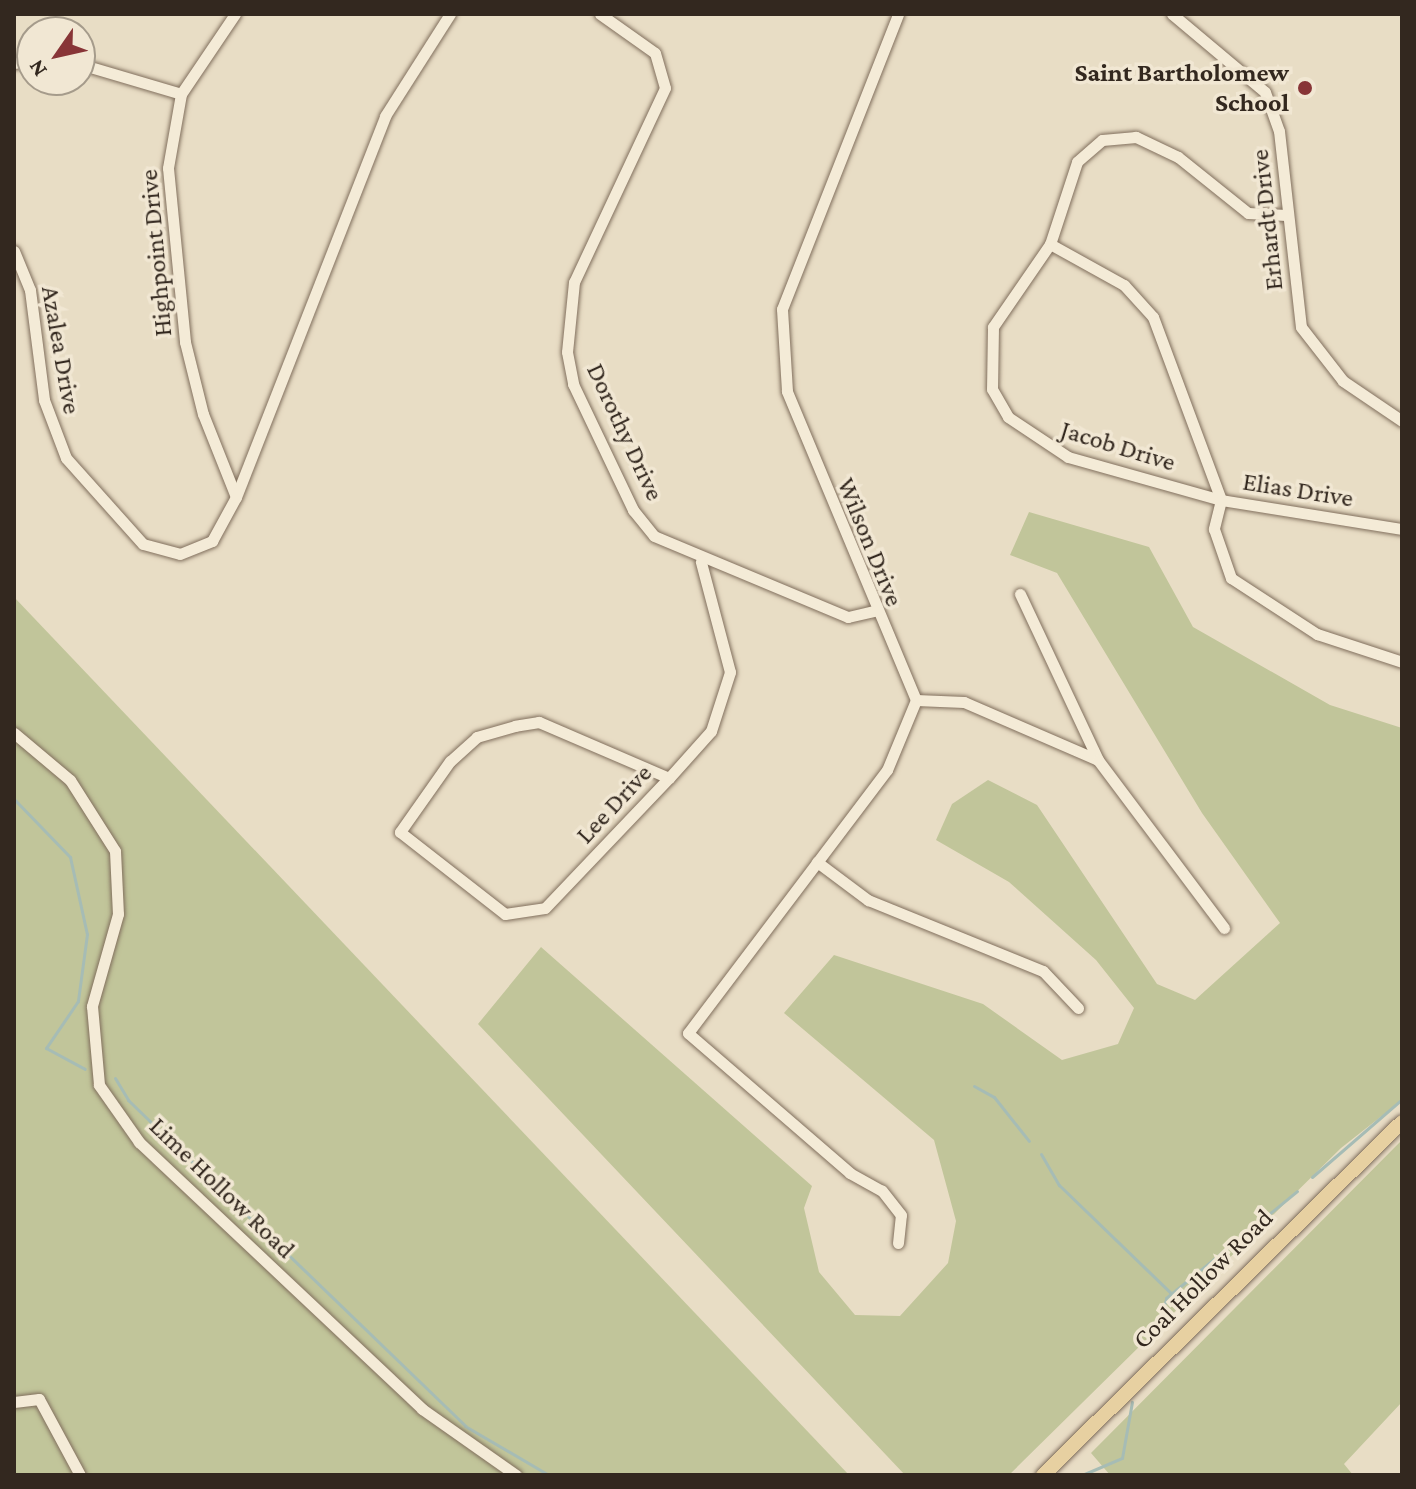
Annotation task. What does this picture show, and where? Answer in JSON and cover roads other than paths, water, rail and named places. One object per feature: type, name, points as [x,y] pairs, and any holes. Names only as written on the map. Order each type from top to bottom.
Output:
[{"type":"main road","name":"Coal Hollow Road","points":[[1043,1475],[1402,1122]]},
{"type":"street","name":"Highpoint Drive","points":[[235,14],[181,94],[168,168],[185,342],[203,414],[236,497]]},
{"type":"street","points":[[236,497],[385,116],[450,14]]},
{"type":"street","name":"Dorothy Drive","points":[[600,14],[655,53],[665,88],[574,282],[567,352],[573,384],[633,510],[654,536],[701,562],[848,617],[874,611]]},
{"type":"street","name":"Wilson Drive","points":[[898,14],[782,309],[787,391],[874,611],[916,700]]},
{"type":"street","name":"Erhardt Drive","points":[[1172,14],[1265,92],[1279,131],[1286,215],[1307,337],[1343,381],[1402,421]]},
{"type":"street","points":[[96,69],[181,94]]},
{"type":"street","name":"Jacob Drive","points":[[1221,500],[1068,457],[1008,417],[987,365],[993,327],[1050,244],[1077,162],[1102,140],[1136,137],[1178,157],[1248,213],[1286,215]]},
{"type":"street","points":[[1050,244],[1124,285],[1153,317],[1221,500]]},
{"type":"street","name":"Azalea Drive","points":[[14,251],[30,290],[54,433],[97,498],[143,544],[180,554],[212,541],[236,497]]},
{"type":"street","name":"Elias Drive","points":[[1402,529],[1221,500],[1214,529],[1231,578],[1317,634],[1402,662]]},
{"type":"street","name":"Lee Drive","points":[[669,778],[539,722],[515,726],[477,737],[450,761],[400,832],[505,914],[545,908],[669,778],[711,731],[730,672],[701,562]]},
{"type":"street","points":[[1020,594],[1098,760],[1224,928]]},
{"type":"street","points":[[898,1243],[901,1215],[882,1191],[850,1173],[688,1033],[887,770],[916,700],[964,702],[1098,760]]},
{"type":"street","name":"Lime Hollow Road","points":[[14,733],[70,780],[115,851],[118,914],[92,1006],[99,1085],[139,1142],[422,1409],[516,1475]]},
{"type":"street","points":[[817,862],[868,900],[1043,971],[1078,1008]]},
{"type":"street","points":[[14,1402],[39,1399],[80,1475]]},
{"type":"waterway","points":[[14,799],[70,857],[87,934],[78,1001],[46,1048],[85,1069]]},
{"type":"waterway","points":[[115,1078],[128,1100],[465,1426],[549,1475]]},
{"type":"waterway","points":[[974,1086],[994,1097],[1029,1141]]},
{"type":"waterway","points":[[1312,1177],[1402,1099]]},
{"type":"waterway","points":[[1041,1154],[1059,1185],[1171,1293]]},
{"type":"waterway","points":[[1154,1336],[1166,1298],[1297,1191]]},
{"type":"waterway","points":[[1082,1475],[1122,1458],[1132,1402]]},
{"type":"place","name":"Saint Bartholomew School","points":[[1305,88]]}]
